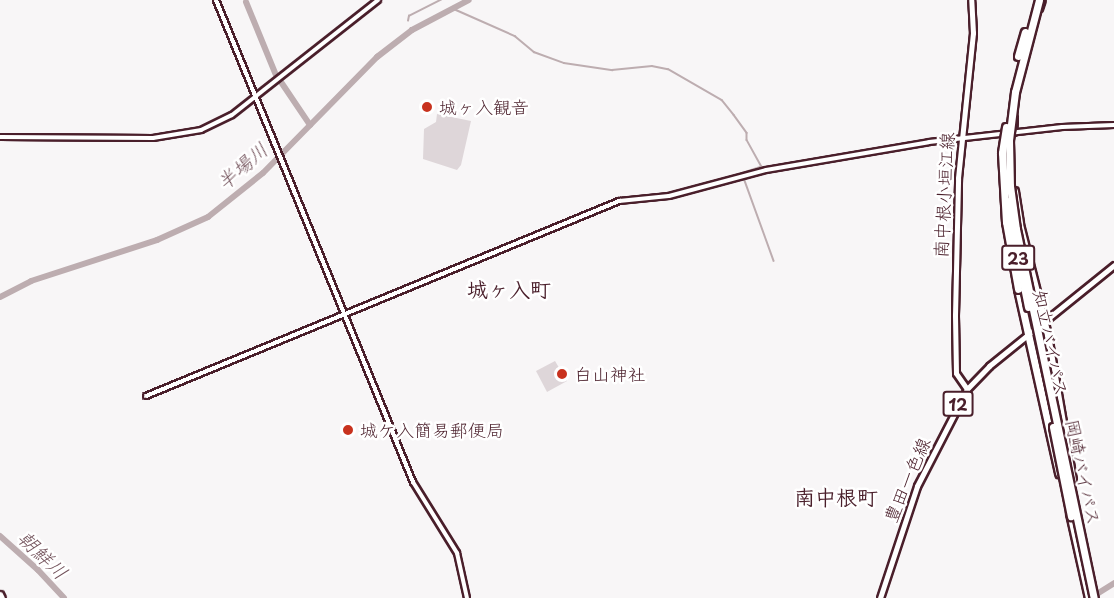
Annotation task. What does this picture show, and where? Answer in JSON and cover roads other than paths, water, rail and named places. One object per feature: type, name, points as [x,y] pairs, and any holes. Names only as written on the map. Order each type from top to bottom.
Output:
[{"type":"highway","name":"知立バイパス","points":[[1035,0],[1013,75],[1006,127],[1005,165],[1008,210],[1071,516]]},
{"type":"highway","name":"23","points":[[1041,0],[1018,75],[1009,140],[1016,204],[1045,322],[1081,535]]},
{"type":"highway","name":"23","points":[[1006,127],[1002,153],[1006,222],[1027,336],[1071,516]]},
{"type":"highway","name":"岡崎バイパス","points":[[1009,140],[1014,214],[1094,598]]},
{"type":"highway","name":"岡崎バイパス","points":[[1071,516],[1089,598]]},
{"type":"main road","name":"南中根小垣江線","points":[[967,389],[957,377],[955,360],[956,219],[961,138],[973,33],[971,0]]},
{"type":"main road","name":"豊田一色線","points":[[880,598],[917,486],[967,389],[985,370],[1114,265]]},
{"type":"main road","points":[[0,594],[3,598]]},
{"type":"street","points":[[216,0],[413,482],[457,553],[467,598]]},
{"type":"street","points":[[0,137],[172,137],[220,122],[378,0]]},
{"type":"street","points":[[1014,133],[1021,75],[1041,0]]},
{"type":"street","points":[[146,396],[618,202],[675,195],[775,168],[961,138],[1114,125]]},
{"type":"waterway","points":[[408,21],[409,16],[441,0]]},
{"type":"waterway","name":"半場川","points":[[0,297],[31,281],[157,240],[208,217],[263,173],[377,57],[412,30],[469,0]]},
{"type":"waterway","points":[[246,2],[276,75]]},
{"type":"waterway","points":[[454,9],[515,36],[534,52],[564,63],[612,70],[652,66],[668,69],[722,100],[747,133],[747,140],[762,167],[743,173]]},
{"type":"waterway","points":[[281,82],[310,125]]},
{"type":"waterway","points":[[744,178],[774,261]]},
{"type":"waterway","name":"朝鮮川","points":[[0,536],[38,570],[64,598]]},
{"type":"waterway","name":"朝鮮川","points":[[1092,597],[1114,583]]},
{"type":"place","name":"城ヶ入観音","points":[[427,107]]},
{"type":"place","name":"白山神社","points":[[562,374]]},
{"type":"place","name":"城ケ入簡易郵便局","points":[[348,430]]},
{"type":"district","name":"城ヶ入町","points":[[509,288]]},
{"type":"district","name":"南中根町","points":[[836,496]]}]
